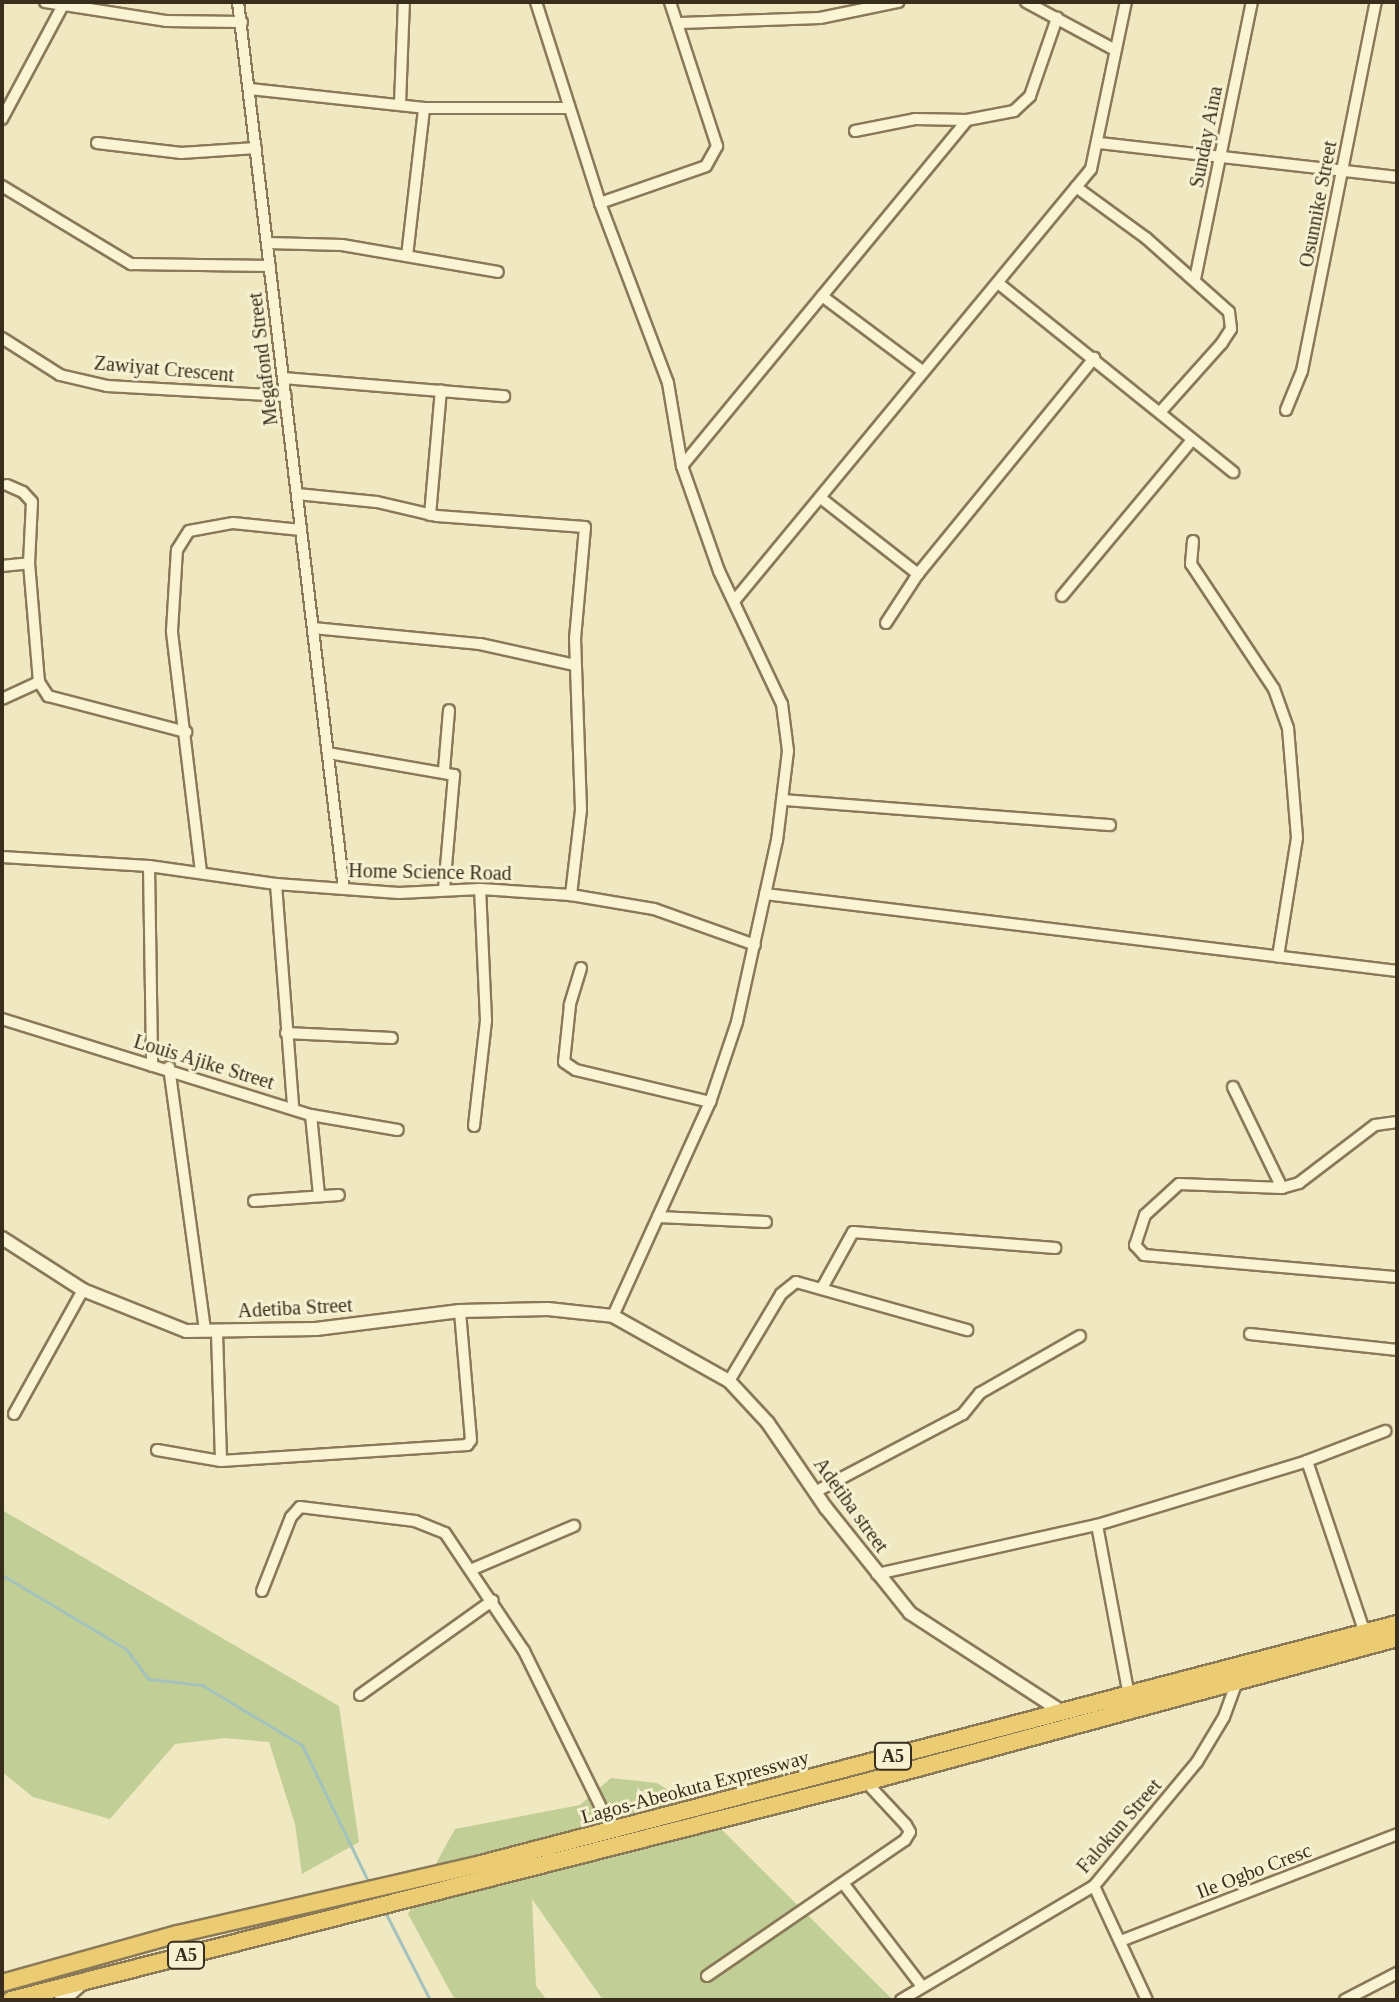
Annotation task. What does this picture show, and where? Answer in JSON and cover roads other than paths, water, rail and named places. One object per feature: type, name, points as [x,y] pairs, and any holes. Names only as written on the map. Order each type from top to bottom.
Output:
[{"type":"highway","name":"Lagos-Abeokuta Expressway","points":[[11,2000],[362,1911],[393,1891],[612,1830],[1397,1624]]},
{"type":"highway","name":"Lagos-Abeokuta Expressway","points":[[2,1983],[178,1934],[353,1892],[393,1891],[866,1782],[1397,1638]]},
{"type":"highway","points":[[178,1934],[183,1955]]},
{"type":"main road","points":[[62,2000],[85,1979]]},
{"type":"street","points":[[45,2],[166,21],[242,22]]},
{"type":"street","name":"Megafond Street","points":[[238,2],[344,889]]},
{"type":"street","points":[[400,104],[404,2]]},
{"type":"street","points":[[536,2],[600,203],[668,383],[682,466],[719,571],[782,704],[788,751],[784,800],[755,945],[710,1102],[613,1316]]},
{"type":"street","points":[[600,203],[706,166],[717,146],[681,23],[670,2]]},
{"type":"street","points":[[681,23],[820,18],[898,2]]},
{"type":"street","points":[[1026,2],[1115,50]]},
{"type":"street","points":[[735,600],[822,499],[921,370],[998,283],[1091,169],[1100,143],[1126,2]]},
{"type":"street","name":"Sunday Aina","points":[[1195,279],[1252,2]]},
{"type":"street","name":"Osunnike Street","points":[[1286,410],[1302,371],[1376,2]]},
{"type":"street","points":[[2,119],[62,7]]},
{"type":"street","points":[[855,131],[915,119],[967,120],[1024,106],[1057,18]]},
{"type":"street","points":[[250,89],[424,108],[568,108]]},
{"type":"street","points":[[407,256],[424,108]]},
{"type":"street","points":[[682,466],[967,120]]},
{"type":"street","points":[[97,143],[181,153],[256,148]]},
{"type":"street","points":[[1100,143],[1397,177]]},
{"type":"street","points":[[2,186],[131,264],[270,266]]},
{"type":"street","points":[[1076,187],[1195,279],[1229,312],[1231,329],[1162,410]]},
{"type":"street","points":[[268,243],[342,245],[498,272]]},
{"type":"street","points":[[998,283],[1162,410],[1192,440],[1233,472]]},
{"type":"street","points":[[822,296],[921,370]]},
{"type":"street","name":"Zawiyat Crescent","points":[[2,338],[60,375],[107,386],[286,396]]},
{"type":"street","points":[[886,623],[918,574],[1094,358]]},
{"type":"street","points":[[283,378],[504,396]]},
{"type":"street","points":[[430,515],[441,390]]},
{"type":"street","points":[[1062,596],[1192,440]]},
{"type":"street","points":[[7,485],[32,502],[29,563],[39,682],[48,696],[62,703],[186,732]]},
{"type":"street","points":[[297,494],[377,502],[430,515],[585,527],[575,665],[581,810],[571,895]]},
{"type":"street","points":[[822,499],[918,574]]},
{"type":"street","points":[[201,872],[170,610],[182,538],[189,531],[233,523],[301,530]]},
{"type":"street","points":[[1193,541],[1191,564],[1274,689],[1288,728],[1297,838],[1278,956]]},
{"type":"street","points":[[2,566],[29,563]]},
{"type":"street","points":[[313,628],[480,644],[575,665]]},
{"type":"street","points":[[2,699],[39,682]]},
{"type":"street","points":[[444,770],[449,710]]},
{"type":"street","points":[[328,753],[444,770],[454,775],[444,890]]},
{"type":"street","points":[[784,800],[1110,825]]},
{"type":"street","name":"Home Science Road","points":[[2,857],[149,866],[276,884],[344,889],[480,889],[571,895],[654,909],[755,945]]},
{"type":"street","points":[[149,866],[152,1066]]},
{"type":"street","points":[[276,884],[293,1107]]},
{"type":"street","points":[[474,1126],[486,1020],[480,889]]},
{"type":"street","points":[[765,894],[1397,971]]},
{"type":"street","points":[[581,968],[570,1005],[564,1062],[576,1070],[710,1102]]},
{"type":"street","name":"Louis Ajike Street","points":[[2,1019],[152,1066],[169,1067],[311,1115],[398,1130]]},
{"type":"street","points":[[286,1033],[392,1038]]},
{"type":"street","points":[[169,1067],[211,1331],[221,1461]]},
{"type":"street","points":[[1233,1087],[1282,1188]]},
{"type":"street","points":[[311,1115],[319,1195]]},
{"type":"street","points":[[1397,1122],[1375,1125],[1299,1183],[1282,1188],[1179,1184],[1145,1215],[1135,1245],[1144,1255],[1397,1277]]},
{"type":"street","points":[[254,1201],[339,1195]]},
{"type":"street","points":[[658,1217],[766,1222]]},
{"type":"street","points":[[822,1288],[853,1232],[1055,1248]]},
{"type":"street","name":"Adetiba Street","points":[[2,1238],[83,1290],[162,1326],[211,1331],[354,1326],[460,1311],[548,1309],[613,1316]]},
{"type":"street","points":[[729,1381],[788,1286],[796,1282],[967,1330]]},
{"type":"street","points":[[14,1414],[83,1290]]},
{"type":"street","points":[[157,1450],[221,1461],[467,1445],[471,1440],[460,1311]]},
{"type":"street","name":"Adetiba street","points":[[613,1316],[729,1381],[768,1423],[877,1574],[933,1630],[1065,1713]]},
{"type":"street","points":[[1250,1334],[1397,1350]]},
{"type":"street","points":[[815,1492],[963,1414],[980,1393],[1080,1336]]},
{"type":"street","points":[[877,1574],[1097,1525],[1307,1461],[1385,1431]]},
{"type":"street","points":[[1307,1461],[1365,1633]]},
{"type":"street","points":[[262,1591],[291,1517],[300,1507],[432,1525],[473,1569],[493,1600],[579,1753],[612,1830]]},
{"type":"street","points":[[1097,1525],[1129,1696]]},
{"type":"street","points":[[473,1569],[574,1526]]},
{"type":"street","points":[[360,1695],[493,1600]]},
{"type":"street","name":"Falokun Street","points":[[901,2000],[921,1985],[1094,1886],[1197,1762],[1224,1717],[1237,1682]]},
{"type":"street","points":[[707,1976],[843,1883],[910,1832],[866,1782]]},
{"type":"street","name":"Ile Ogbo Cresc","points":[[1123,1940],[1397,1834]]},
{"type":"street","points":[[843,1883],[921,1985]]},
{"type":"street","points":[[1094,1886],[1123,1940],[1147,2000]]},
{"type":"street","points":[[1345,2000],[1397,1973]]},
{"type":"waterway","points":[[2,1575],[126,1649],[149,1679],[202,1685],[302,1745],[370,1885]]},
{"type":"waterway","points":[[385,1912],[430,2000]]}]
